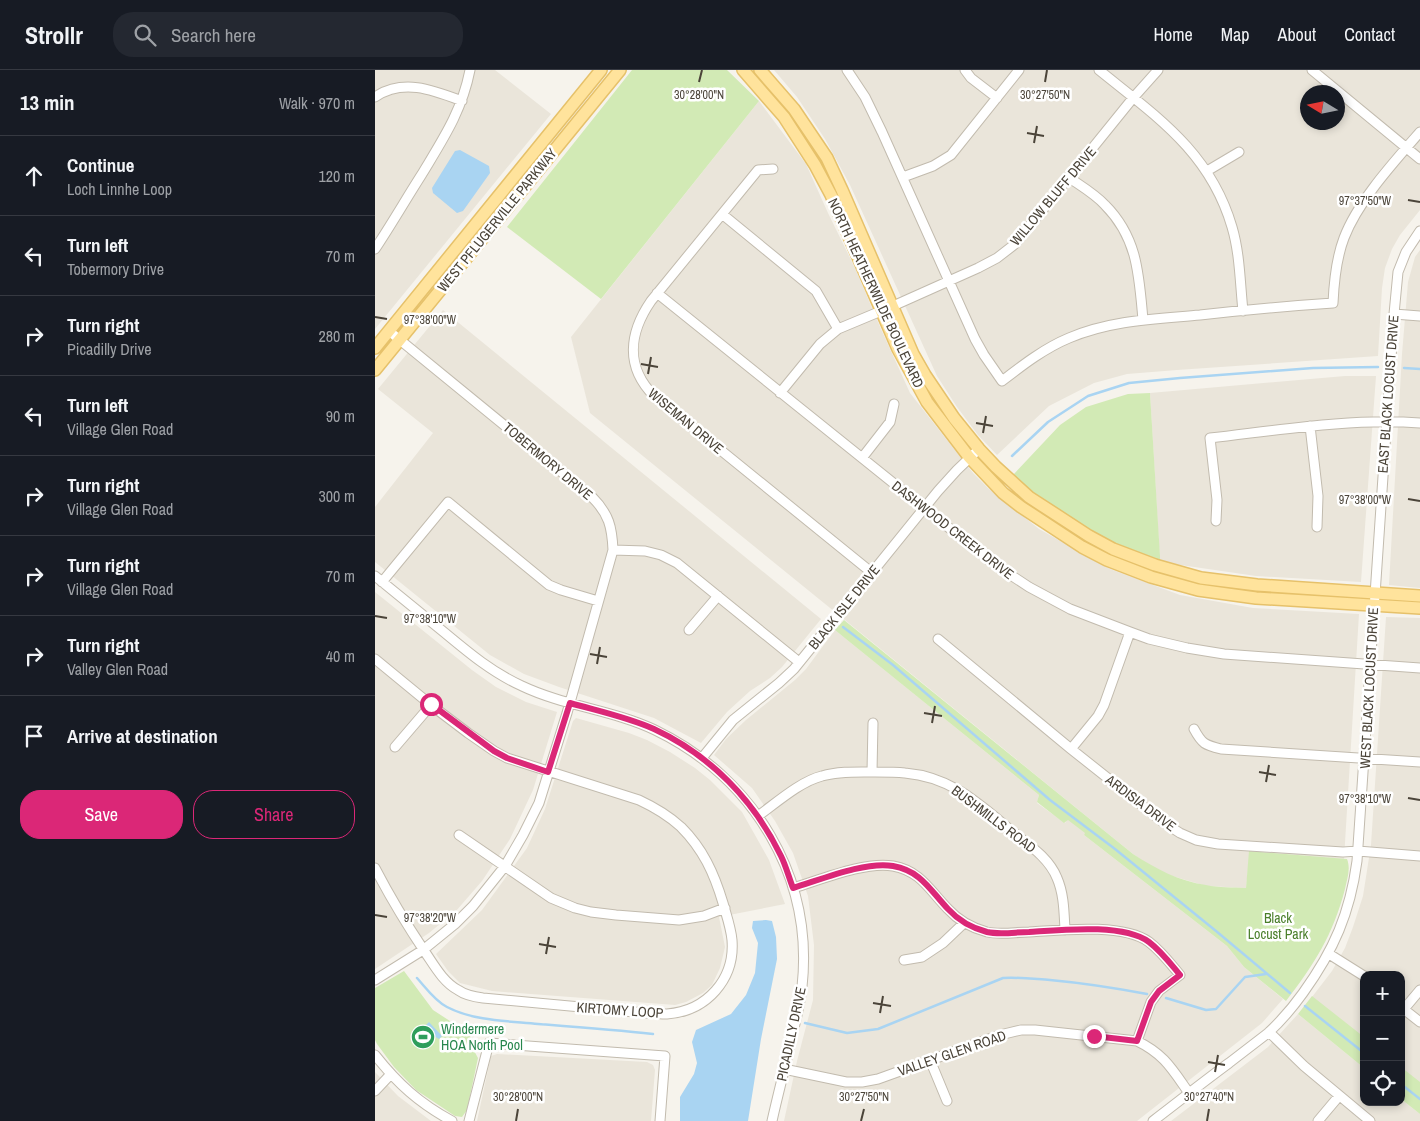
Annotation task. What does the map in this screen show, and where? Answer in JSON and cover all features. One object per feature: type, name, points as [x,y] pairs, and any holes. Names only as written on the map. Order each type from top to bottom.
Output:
[{"type":"main road","name":"WEST PFLUGERVILLE PARKWAY","points":[[375,348],[601,70]]},
{"type":"main road","name":"WEST PFLUGERVILLE PARKWAY","points":[[375,370],[619,70]]},
{"type":"main road","name":"NORTH HEATHERWILDE BOULEVARD","points":[[743,70],[784,117],[815,165],[831,195],[905,363],[927,402],[969,457],[1003,493],[1057,531],[1107,560],[1151,577],[1198,590],[1256,598],[1420,608]]},
{"type":"main road","name":"NORTH HEATHERWILDE BOULEVARD","points":[[761,70],[794,109],[827,158],[913,354],[925,375],[954,418],[979,449],[1012,483],[1029,497],[1063,520],[1113,549],[1155,565],[1201,578],[1257,585],[1420,596]]},
{"type":"main road","points":[[496,199],[507,208]]},
{"type":"street","points":[[375,250],[458,112],[470,70]]},
{"type":"street","points":[[847,70],[865,97],[882,132],[975,339],[1003,381],[1035,356],[1069,338],[1107,325],[1333,302],[1335,273],[1344,238],[1351,222],[1360,206],[1420,132]]},
{"type":"street","points":[[965,70],[971,78],[997,98]]},
{"type":"street","points":[[903,177],[933,166],[947,158],[1019,70]]},
{"type":"street","points":[[1099,70],[1175,133],[1193,152],[1207,171],[1218,191],[1231,226],[1237,250],[1243,310]]},
{"type":"street","name":"WILLOW BLUFF DRIVE","points":[[780,393],[820,344],[838,329],[991,261],[1015,244],[1068,177],[1158,70]]},
{"type":"street","points":[[1312,70],[1420,158]]},
{"type":"street","points":[[375,97],[391,89],[414,86],[430,89],[462,101]]},
{"type":"street","points":[[1207,171],[1239,152]]},
{"type":"street","name":"WISEMAN DRIVE","points":[[773,168],[758,170],[657,293],[640,318],[633,350],[636,367],[640,379],[654,396],[871,572]]},
{"type":"street","points":[[1068,177],[1106,205],[1119,220],[1136,257],[1143,320]]},
{"type":"street","points":[[722,214],[816,291],[838,329]]},
{"type":"street","name":"EAST BLACK LOCUST DRIVE","points":[[1375,593],[1394,314],[1399,272],[1407,252],[1420,231]]},
{"type":"street","name":"DASHWOOD CREEK DRIVE","points":[[657,293],[923,509],[994,564],[1029,587],[1070,609],[1130,632],[1187,648],[1224,654],[1420,668]]},
{"type":"street","points":[[1394,314],[1420,316]]},
{"type":"street","name":"TOBERMORY DRIVE","points":[[375,980],[423,950],[455,924],[473,906],[505,866],[523,835],[539,803],[570,703],[613,550],[612,533],[601,505],[389,331]]},
{"type":"street","points":[[862,458],[890,422],[894,404]]},
{"type":"street","points":[[1216,521],[1217,500],[1210,438],[1340,423],[1386,421],[1420,423]]},
{"type":"street","points":[[1310,426],[1318,496],[1317,527]]},
{"type":"street","name":"BLACK ISLE DRIVE","points":[[702,758],[733,720],[779,683],[799,662],[944,484],[979,449]]},
{"type":"street","points":[[379,579],[448,502],[549,585],[598,602]]},
{"type":"street","points":[[613,550],[645,551],[661,555],[677,563],[799,662]]},
{"type":"street","name":"PICADILLY DRIVE","points":[[379,579],[492,670],[521,686],[653,729],[681,743],[733,784],[758,816],[782,858],[793,888],[801,926],[803,969],[799,1009],[772,1121]]},
{"type":"street","name":"WEST BLACK LOCUST DRIVE","points":[[1153,1121],[1269,1032],[1293,1006],[1313,979],[1329,954],[1343,922],[1354,886],[1358,851],[1375,593]]},
{"type":"street","points":[[689,630],[718,596]]},
{"type":"street","points":[[1071,750],[1098,716],[1104,705],[1130,632]]},
{"type":"street","name":"ARDISIA DRIVE","points":[[938,639],[1071,750],[1180,834],[1196,840],[1217,844],[1420,856]]},
{"type":"street","name":"KIRTOMY LOOP","points":[[375,659],[494,751],[507,758],[548,772],[626,795],[654,808],[681,827],[705,858],[715,878],[732,938],[730,968],[715,992],[705,1001],[690,1008],[668,1014],[474,996],[457,990],[446,981],[423,950],[395,906],[375,868]]},
{"type":"street","points":[[395,747],[431,704]]},
{"type":"street","points":[[872,772],[873,723]]},
{"type":"street","points":[[1194,729],[1201,741],[1207,746],[1221,749],[1420,762]]},
{"type":"street","name":"BUSHMILLS ROAD","points":[[758,816],[805,783],[821,776],[837,773],[872,772],[905,773],[934,779],[964,792],[1035,849],[1049,864],[1057,877],[1064,900],[1065,930]]},
{"type":"street","points":[[459,835],[551,898],[575,908],[591,912],[679,920],[703,916],[725,908]]},
{"type":"street","points":[[793,888],[861,867],[893,866],[918,877],[964,923],[988,932],[1115,930],[1147,940],[1165,956],[1180,975],[1159,991],[1151,1002],[1137,1041]]},
{"type":"street","points":[[904,960],[922,957],[943,943],[964,923]]},
{"type":"street","points":[[1329,954],[1360,973]]},
{"type":"street","points":[[1405,1006],[1420,990]]},
{"type":"street","points":[[1405,1010],[1420,1022]]},
{"type":"street","name":"VALLEY GLEN ROAD","points":[[784,1069],[846,1082],[862,1082],[878,1079],[1000,1035],[1021,1030],[1055,1032],[1137,1041],[1160,1055],[1169,1064],[1189,1093]]},
{"type":"street","points":[[1269,1032],[1304,1066],[1370,1121]]},
{"type":"street","points":[[469,1121],[489,1043],[665,1056],[660,1121]]},
{"type":"street","points":[[375,1055],[413,1096],[452,1121]]},
{"type":"street","points":[[930,1060],[947,1101]]},
{"type":"street","points":[[375,1090],[391,1074]]},
{"type":"street","points":[[1318,1121],[1339,1096]]},
{"type":"shaded area","points":[[375,70],[495,70],[551,114],[375,329]]},
{"type":"shaded area","points":[[774,70],[1420,70],[1420,210],[1400,235],[1385,268],[1378,356],[1127,374],[1094,383],[1049,406],[997,455],[978,435],[937,376],[850,185],[825,139],[797,97]]},
{"type":"shaded area","points":[[759,101],[806,164],[855,268],[910,393],[973,473],[989,489],[1039,529],[1110,569],[1180,595],[1253,608],[1359,614],[1344,859],[1250,851],[1246,888],[1206,886],[1169,875],[1150,866],[590,413],[571,337]]},
{"type":"shaded area","points":[[1420,250],[1420,588],[1389,585],[1408,282],[1415,257]]},
{"type":"shaded area","points":[[443,310],[821,619],[782,667],[770,678],[750,691],[727,712],[701,743],[654,718],[524,674],[490,655],[375,562],[375,507],[433,433],[378,389]]},
{"type":"shaded area","points":[[1345,376],[1376,376],[1361,582],[1256,576],[1160,562],[1150,393]]},
{"type":"shaded area","points":[[375,592],[496,687],[526,702],[557,712],[533,790],[510,839],[482,881],[456,911],[429,933],[375,969]]},
{"type":"shaded area","points":[[1386,617],[1420,618],[1420,1085],[1405,1072],[1405,971],[1360,971],[1360,1036],[1312,997],[1332,971],[1345,948],[1363,896],[1371,845]]},
{"type":"shaded area","points":[[835,630],[1039,795],[1037,803],[1065,823],[1068,819],[1086,833],[1084,835],[1227,946],[1244,967],[1283,999],[1262,1023],[1137,1121],[784,1121],[813,1000],[814,945],[808,896],[793,853],[775,821],[752,788],[714,755],[726,739],[746,720],[806,669]]},
{"type":"shaded area","points":[[576,718],[647,740],[695,768],[742,812],[769,860],[785,904],[719,917],[725,947],[720,968],[712,985],[703,993],[686,1002],[675,1005],[492,991],[460,983],[448,971],[436,954],[482,910],[527,848],[545,809],[573,721]]},
{"type":"shaded area","points":[[1298,1014],[1360,1065],[1360,1106],[1405,1106],[1405,1102],[1420,1114],[1420,1121],[1171,1121],[1268,1047]]},
{"type":"shaded area","points":[[497,1054],[647,1062],[653,1065],[655,1070],[651,1121],[477,1121],[491,1056]]},
{"type":"shaded area","points":[[375,1072],[398,1096],[431,1121],[375,1121]]},
{"type":"green space","points":[[632,70],[727,70],[759,101],[601,299],[507,227]]},
{"type":"green space","points":[[1150,393],[1160,562],[1085,529],[1050,507],[1012,476],[1060,425],[1086,407],[1128,394]]},
{"type":"green space","name":"Black Locust Park","points":[[844,620],[1133,854],[1168,874],[1186,881],[1211,886],[1246,888],[1249,851],[1347,859],[1349,866],[1348,878],[1335,921],[1314,962],[1286,1001],[1244,967],[1227,946],[1084,835],[1085,833],[1068,820],[1064,823],[1037,802],[1039,795],[835,630]]},
{"type":"green space","points":[[404,971],[433,1010],[470,1034],[472,1047],[478,1058],[467,1110],[462,1117],[455,1116],[416,1090],[394,1067],[375,1040],[375,988]]},
{"type":"green space","points":[[1312,996],[1360,1034],[1360,1065],[1298,1014]]},
{"type":"green space","points":[[1405,1070],[1420,1082],[1420,1114],[1405,1102]]},
{"type":"water","points":[[460,150],[489,166],[490,173],[463,211],[457,213],[433,193],[432,188],[455,151]]},
{"type":"water","points":[[753,921],[772,921],[776,937],[777,959],[761,1039],[748,1121],[680,1121],[680,1097],[694,1074],[697,1063],[692,1042],[696,1030],[731,1014],[746,995],[755,973],[758,943],[752,928]]},
{"type":"water","name":"Windermere HOA North Pool","points":[[429,1022],[442,1036],[439,1039],[434,1036],[421,1049],[411,1040]]},
{"type":"waterway","points":[[1012,456],[1048,422],[1088,396],[1129,383],[1313,368],[1378,367]]},
{"type":"waterway","points":[[1404,368],[1420,369]]},
{"type":"waterway","points":[[843,627],[893,665],[1050,800],[1115,849],[1290,993]]},
{"type":"waterway","points":[[1166,998],[1206,1010],[1216,1009],[1245,977],[1266,974]]},
{"type":"waterway","points":[[417,978],[431,994],[447,1007],[457,1012],[480,1018],[653,1034]]},
{"type":"waterway","points":[[805,1023],[847,1033],[878,1029],[1003,978],[1062,981],[1147,994]]},
{"type":"waterway","points":[[1305,1006],[1360,1050]]},
{"type":"waterway","points":[[1405,1087],[1420,1099]]},
{"type":"place","name":"Windermere HOA North Pool","points":[[423,1037]]},
{"type":"route","points":[[431,704],[494,751],[507,758],[548,772],[570,703],[653,729],[681,743],[733,784],[758,816],[782,858],[793,888],[861,867],[893,866],[918,877],[964,923],[988,932],[1115,930],[1147,940],[1165,956],[1180,975],[1159,991],[1151,1002],[1137,1041],[1094,1036]]}]
